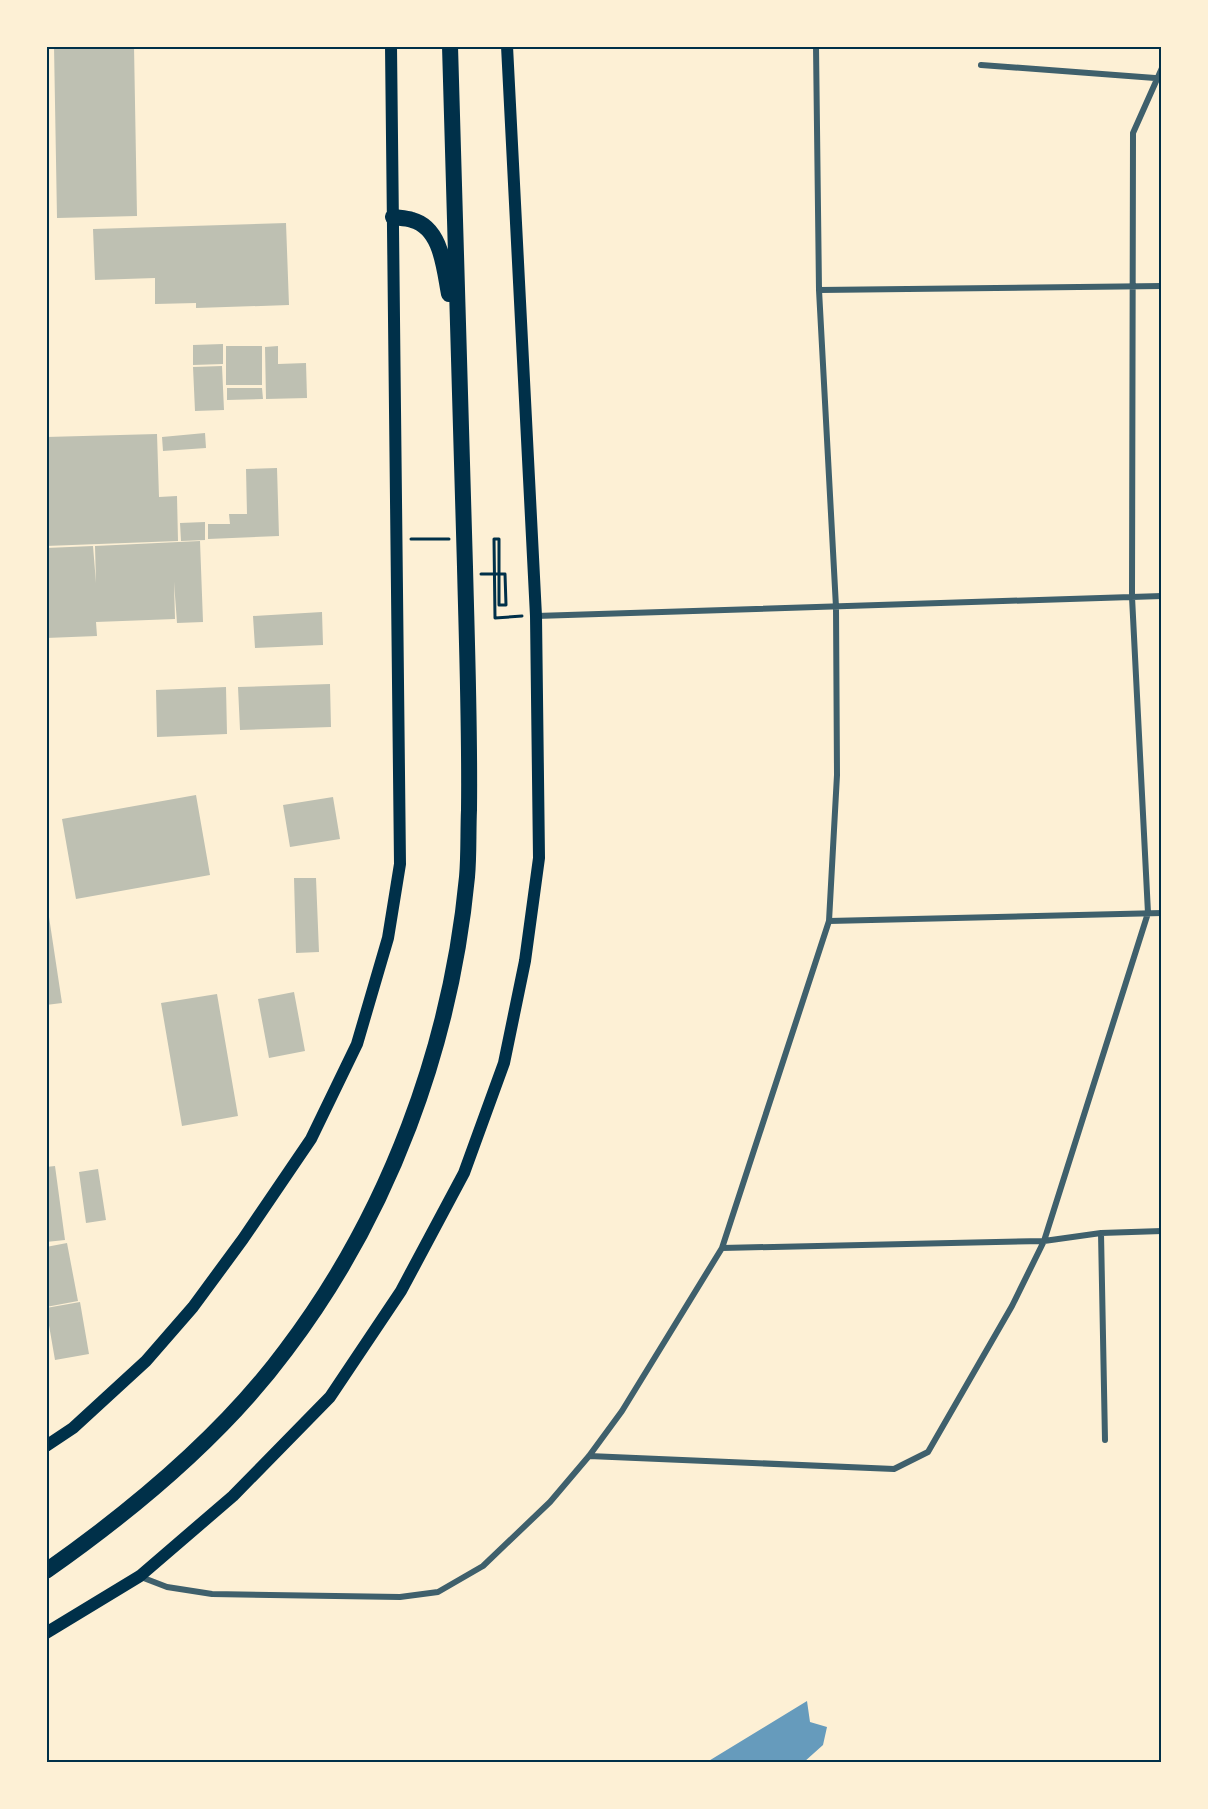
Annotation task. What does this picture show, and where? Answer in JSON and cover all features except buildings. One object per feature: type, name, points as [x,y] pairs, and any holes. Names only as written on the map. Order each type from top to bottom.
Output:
[{"type":"highway","points":[[46,1571],[93,1538],[144,1497],[242,1403],[286,1350],[352,1249],[405,1135],[427,1077],[443,1017],[467,876],[470,765],[450,46]]},
{"type":"highway","points":[[393,217],[413,220],[425,226],[435,237],[441,253],[460,352]]},
{"type":"main road","points":[[46,1446],[73,1428],[146,1361],[193,1307],[243,1239],[311,1139],[357,1044],[388,938],[400,864],[391,46]]},
{"type":"main road","points":[[46,1633],[140,1576],[233,1496],[330,1397],[401,1291],[464,1173],[504,1062],[525,961],[539,858],[536,616],[507,46]]},
{"type":"street","points":[[140,1576],[167,1587],[212,1594],[400,1597],[438,1592],[483,1566],[550,1502],[589,1455],[622,1411],[722,1248],[829,921],[837,775],[836,606],[819,290],[816,46]]},
{"type":"street","points":[[981,64],[1155,78]]},
{"type":"street","points":[[589,1455],[894,1468],[928,1452],[1012,1306],[1044,1240],[1148,913],[1132,597],[1133,133],[1161,68]]},
{"type":"street","points":[[819,290],[1161,286]]},
{"type":"street","points":[[536,616],[1161,596]]},
{"type":"street","points":[[829,921],[1161,913]]},
{"type":"street","points":[[722,1248],[1044,1240],[1101,1233],[1161,1231]]},
{"type":"street","points":[[1101,1233],[1106,1440]]},
{"type":"path","points":[[396,540],[456,539]]},
{"type":"path","points":[[506,574],[506,605],[499,605],[499,539],[494,539],[495,618],[536,616]]},
{"type":"water","points":[[807,1701],[810,1722],[827,1727],[823,1745],[804,1762],[707,1762]]}]
